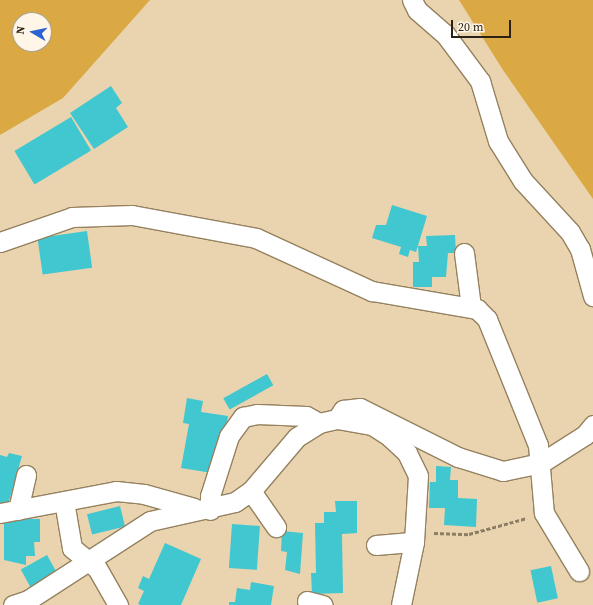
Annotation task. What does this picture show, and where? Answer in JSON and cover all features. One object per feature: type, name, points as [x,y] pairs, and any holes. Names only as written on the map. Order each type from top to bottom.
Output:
[{"type":"street","points":[[412,0],[417,10],[445,34],[480,81],[498,140],[523,181],[570,232],[580,249],[593,296]]},
{"type":"street","points":[[0,242],[72,217],[132,215],[256,238],[372,291],[471,308],[487,319],[533,430],[541,463],[544,513],[579,570]]},
{"type":"street","points":[[464,253],[471,308]]},
{"type":"street","points":[[13,605],[28,600],[150,521],[236,502],[251,491],[297,437],[328,421],[343,410],[360,408],[458,457],[503,471],[541,463],[585,435],[593,425]]},
{"type":"street","points":[[204,510],[210,496],[229,436],[243,417],[258,414],[306,416],[328,421],[372,425],[407,453],[418,476],[415,537],[401,605]]},
{"type":"street","points":[[18,510],[26,475]]},
{"type":"street","points":[[0,513],[116,491],[144,494],[204,510]]},
{"type":"street","points":[[251,491],[276,528]]},
{"type":"street","points":[[64,501],[72,548],[88,560],[104,578],[118,605]]},
{"type":"street","points":[[376,544],[415,537]]},
{"type":"path","points":[[415,537],[469,534],[544,513]]},
{"type":"shaded area","points":[[0,0],[150,0],[63,98],[0,135]]},
{"type":"shaded area","points":[[459,0],[593,0],[593,199],[503,70]]},
{"type":"building","points":[[111,86],[122,103],[116,108],[128,127],[94,149],[70,113]]},
{"type":"building","points":[[71,117],[91,150],[35,184],[14,151]]},
{"type":"building","points":[[392,205],[427,216],[416,252],[410,250],[408,257],[399,254],[401,247],[372,238],[376,225],[386,225]]},
{"type":"building","points":[[87,231],[92,268],[43,275],[37,238]]},
{"type":"building","points":[[455,235],[456,253],[448,253],[446,277],[432,277],[432,287],[413,287],[413,262],[419,262],[418,246],[427,246],[426,236]]},
{"type":"building","points":[[267,374],[273,385],[230,410],[223,398]]},
{"type":"building","points":[[187,398],[203,401],[201,412],[228,416],[224,439],[218,438],[212,473],[181,468],[189,424],[183,423]]},
{"type":"building","points":[[9,453],[22,456],[7,508],[0,506],[0,455],[7,457]]},
{"type":"building","points":[[436,466],[451,467],[450,480],[458,480],[458,498],[477,499],[476,527],[444,525],[445,508],[429,508],[430,482],[436,482]]},
{"type":"building","points":[[335,501],[357,501],[357,533],[342,534],[343,593],[312,594],[311,573],[316,573],[315,523],[324,523],[324,512],[336,512]]},
{"type":"building","points":[[120,506],[125,526],[92,535],[87,514]]},
{"type":"building","points":[[4,519],[40,519],[40,542],[34,542],[35,556],[26,556],[26,565],[4,560]]},
{"type":"building","points":[[232,524],[260,526],[257,570],[229,568]]},
{"type":"building","points":[[282,531],[303,533],[300,574],[285,570],[287,552],[281,551]]},
{"type":"building","points":[[165,543],[201,559],[181,605],[138,604],[144,591],[138,588],[143,576],[149,579]]},
{"type":"building","points":[[47,555],[57,573],[31,588],[21,570]]},
{"type":"building","points":[[551,566],[558,598],[537,603],[530,570]]},
{"type":"building","points":[[251,582],[274,586],[271,605],[229,605],[229,602],[235,602],[237,588],[250,590]]}]
